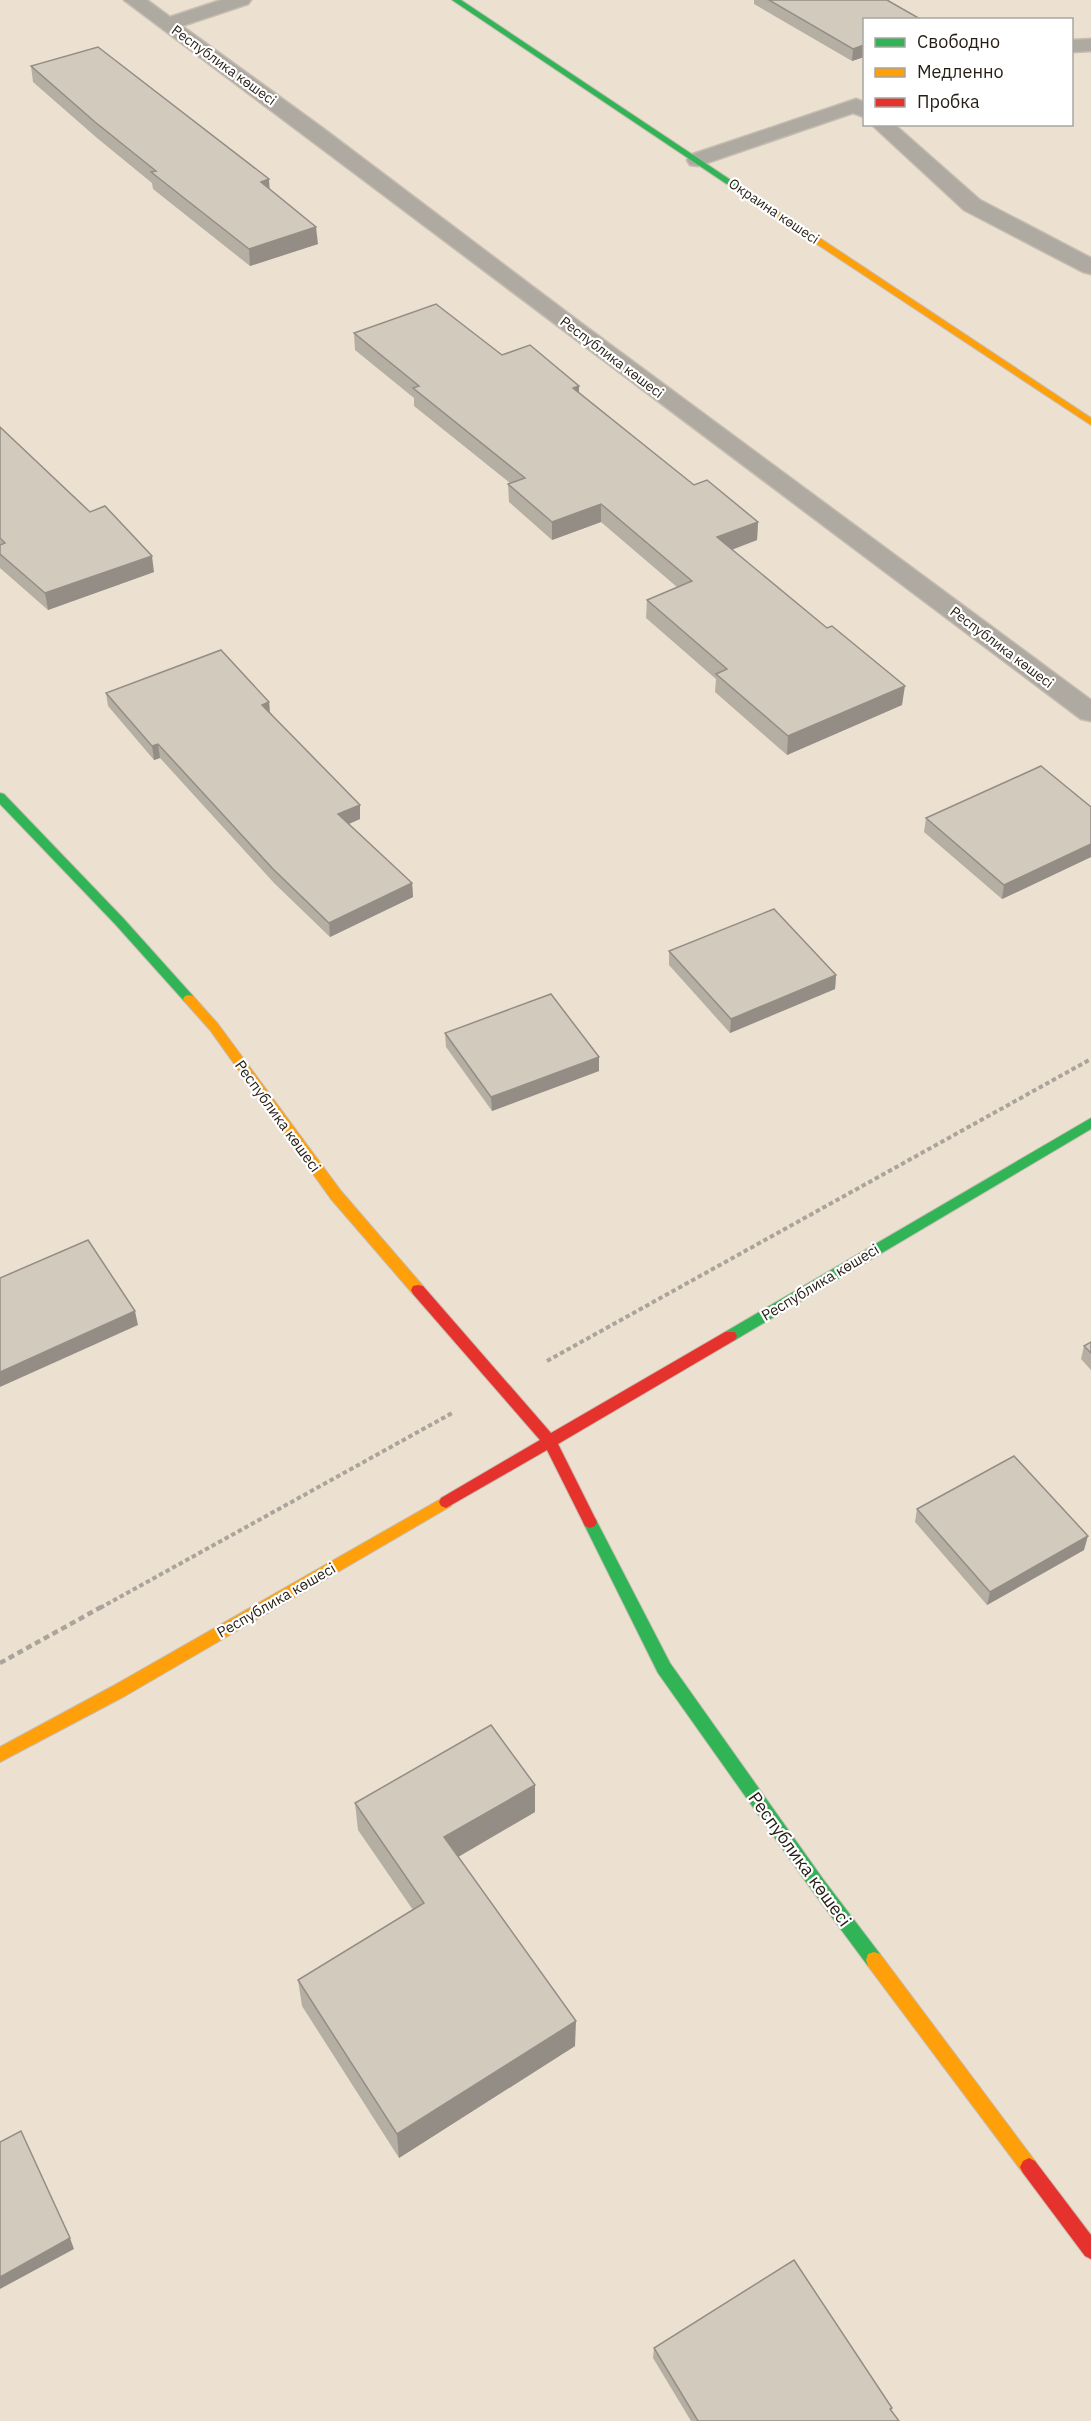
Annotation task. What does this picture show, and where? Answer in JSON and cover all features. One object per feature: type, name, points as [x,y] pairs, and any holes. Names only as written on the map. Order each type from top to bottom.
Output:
[{"type":"street","name":"Республика көшесі","points":[[134,0],[317,133],[573,328],[1091,713]]},
{"type":"street","points":[[168,24],[241,0]]},
{"type":"street","name":"Окраина көшесі","points":[[456,0],[1091,422]]},
{"type":"street","points":[[1073,46],[1091,45]]},
{"type":"street","points":[[698,160],[862,106]]},
{"type":"street","points":[[883,126],[972,205],[1091,267]]},
{"type":"street","name":"Республика көшесі","points":[[0,797],[119,921],[214,1027],[336,1195],[550,1442],[664,1668],[817,1884],[1091,2250]]},
{"type":"street","name":"Республика көшесі","points":[[0,1755],[119,1691],[550,1442],[1091,1123]]},
{"type":"building","points":[[769,0],[887,0],[918,18],[863,18],[863,45],[853,49]]},
{"type":"building","points":[[98,47],[269,179],[261,182],[316,227],[249,249],[151,172],[156,171],[31,66]]},
{"type":"building","points":[[436,304],[502,355],[530,345],[579,386],[573,388],[694,485],[707,480],[758,522],[717,537],[827,628],[832,626],[905,686],[788,736],[716,674],[727,669],[647,600],[692,581],[601,504],[552,522],[508,484],[525,478],[413,388],[419,386],[354,333]]},
{"type":"building","points":[[0,427],[90,512],[105,506],[152,556],[45,593],[0,554],[0,545],[5,543],[0,538]]},
{"type":"building","points":[[221,650],[269,702],[262,705],[360,805],[338,814],[412,883],[329,923],[273,869],[158,744],[152,746],[106,693]]},
{"type":"building","points":[[1041,766],[1091,807],[1091,844],[1004,885],[926,818]]},
{"type":"building","points":[[774,909],[836,975],[731,1019],[669,951]]},
{"type":"building","points":[[551,994],[599,1057],[491,1097],[445,1033]]},
{"type":"building","points":[[88,1240],[135,1311],[0,1372],[0,1278]]},
{"type":"building","points":[[1091,1342],[1091,1353],[1084,1346]]},
{"type":"building","points":[[1014,1456],[1088,1536],[990,1592],[917,1509]]},
{"type":"building","points":[[491,1725],[535,1785],[444,1837],[576,2021],[397,2134],[298,1980],[424,1903],[355,1803]]},
{"type":"building","points":[[21,2131],[70,2238],[0,2277],[0,2142]]},
{"type":"building","points":[[794,2260],[899,2421],[698,2421],[654,2348]]},
{"type":"traffic: fast","points":[[456,0],[779,215]]},
{"type":"traffic: fast","points":[[0,797],[119,921],[189,999]]},
{"type":"traffic: fast","points":[[730,1336],[1091,1123]]},
{"type":"traffic: fast","points":[[590,1522],[664,1668],[817,1884],[874,1960]]},
{"type":"traffic: slow","points":[[779,215],[1091,422]]},
{"type":"traffic: slow","points":[[189,999],[214,1027],[336,1195],[418,1290]]},
{"type":"traffic: slow","points":[[0,1755],[119,1691],[446,1502]]},
{"type":"traffic: slow","points":[[874,1960],[1029,2167]]},
{"type":"traffic: jam","points":[[418,1290],[550,1442],[590,1522]]},
{"type":"traffic: jam","points":[[446,1502],[730,1336]]},
{"type":"traffic: jam","points":[[1029,2167],[1091,2250]]}]
